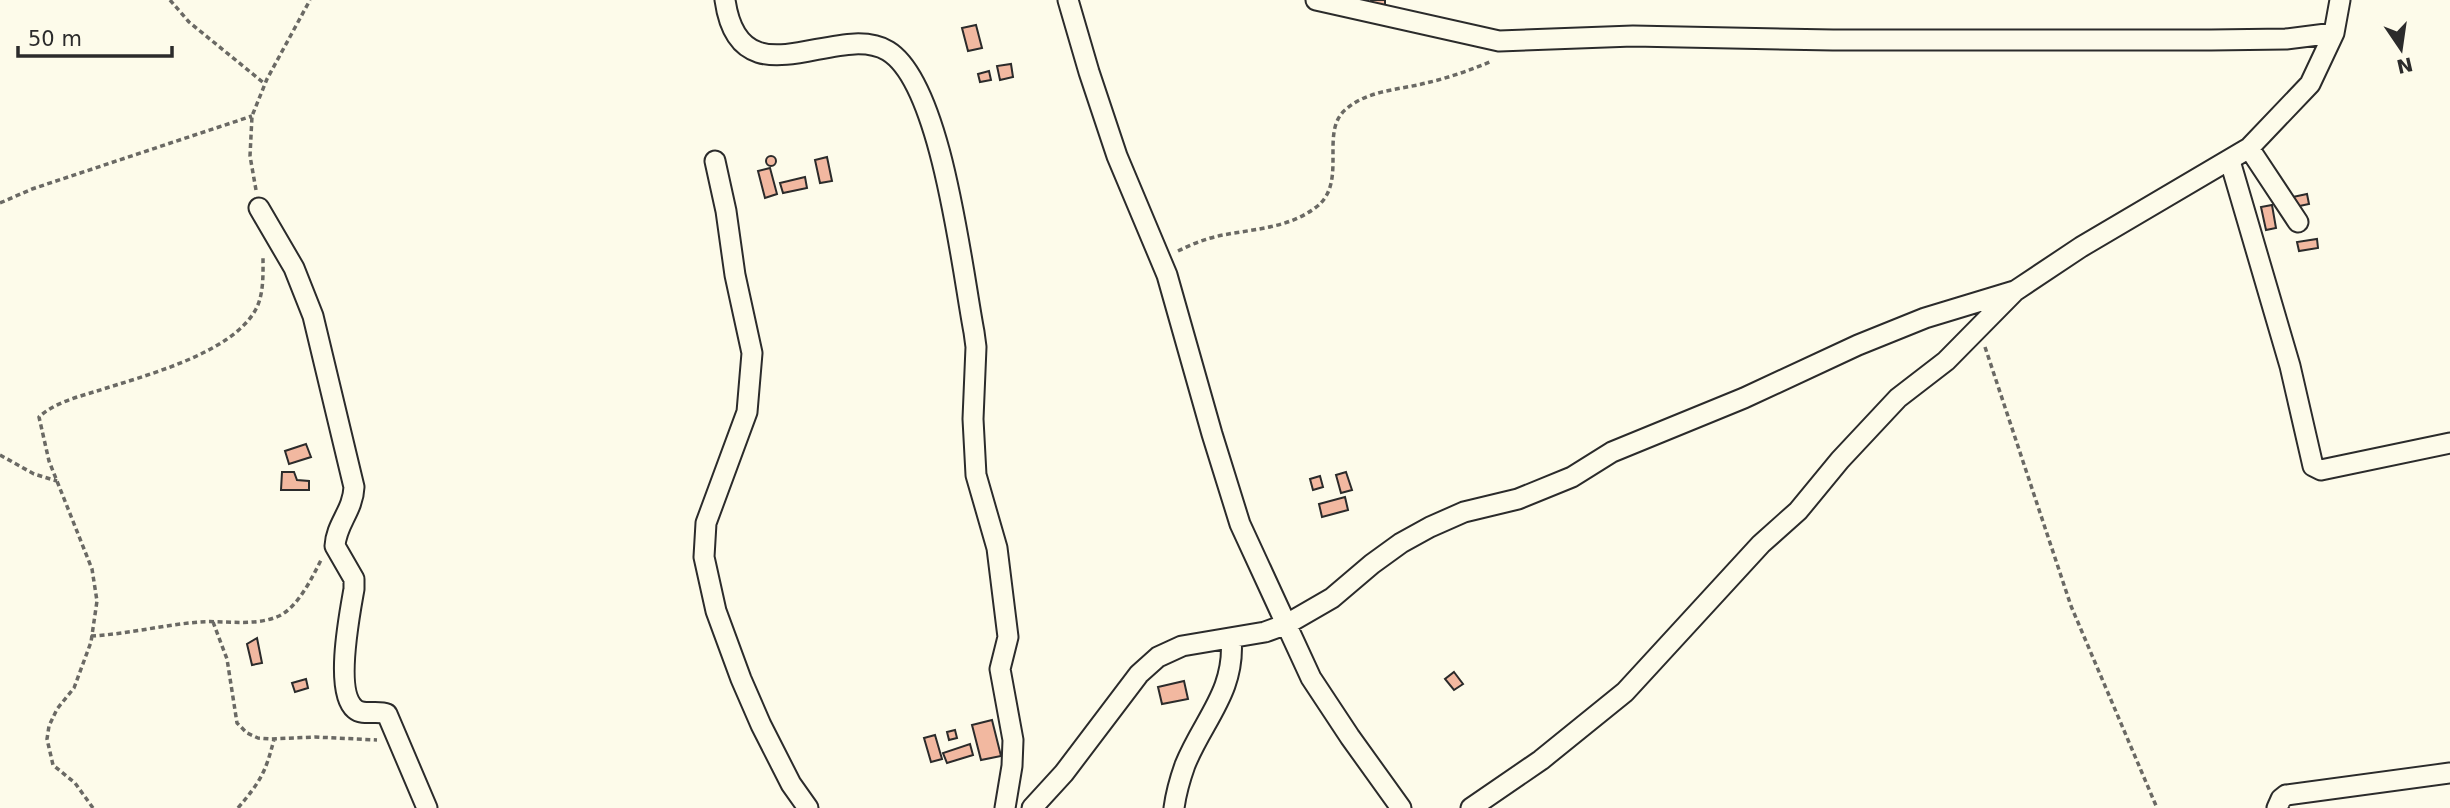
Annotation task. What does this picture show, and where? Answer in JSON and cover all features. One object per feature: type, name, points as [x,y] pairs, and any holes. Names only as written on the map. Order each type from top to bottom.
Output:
[{"type":"street","points":[[725,0],[726,13],[734,33],[745,45],[757,51],[777,55],[862,44],[891,53],[906,69],[922,98],[932,125],[945,175],[976,347],[973,419],[976,475],[997,548],[1007,610],[1008,642],[1000,674],[1013,740],[1005,808]]},
{"type":"street","points":[[1068,0],[1117,156],[1167,275],[1240,524],[1311,678],[1401,808]]},
{"type":"street","points":[[1317,0],[1499,41],[1633,36],[1833,40],[2211,40],[2286,39],[2334,33]]},
{"type":"street","points":[[1471,808],[1541,760],[1625,692],[1761,544],[1798,511],[1840,460],[1898,398],[1946,361],[2015,291],[2081,247],[2249,148],[2310,84],[2334,33],[2340,0]]},
{"type":"street","points":[[2249,148],[2298,222]]},
{"type":"street","points":[[2230,161],[2290,366],[2313,466],[2320,470],[2450,443]]},
{"type":"street","points":[[715,162],[726,211],[734,275],[752,353],[747,412],[706,523],[704,557],[716,611],[741,679],[761,726],[791,784],[808,808]]},
{"type":"street","points":[[259,208],[294,268],[313,316],[354,487],[353,500],[335,538],[335,546],[354,579],[355,589],[344,654],[351,704],[360,712],[387,714],[427,808]]},
{"type":"street","points":[[1032,808],[1064,773],[1115,703],[1148,664],[1182,646],[1265,632],[1287,624],[1332,598],[1372,564],[1401,543],[1430,527],[1464,512],[1518,499],[1572,477],[1612,452],[1744,397],[1858,345],[1925,318],[2015,291]]},
{"type":"street","points":[[1174,808],[1185,764],[1218,705],[1230,672],[1233,655],[1231,638]]},
{"type":"street","points":[[2277,808],[2286,795],[2450,773]]},
{"type":"path","points":[[170,0],[189,22],[265,84]]},
{"type":"path","points":[[259,208],[250,156],[252,116],[265,84],[310,0]]},
{"type":"path","points":[[1161,261],[1200,242],[1223,235],[1262,230],[1294,220],[1317,207],[1328,192],[1334,175],[1336,120],[1345,109],[1365,97],[1427,83],[1492,61]]},
{"type":"path","points":[[0,204],[32,189],[252,116]]},
{"type":"path","points":[[93,808],[75,783],[53,765],[47,738],[57,709],[74,688],[91,636],[97,601],[92,569],[46,451],[39,417],[45,411],[71,399],[174,366],[226,341],[247,323],[258,307],[263,278],[263,251]]},
{"type":"path","points":[[1979,328],[2071,606],[2157,808]]},
{"type":"path","points":[[0,455],[34,474],[57,481]]},
{"type":"path","points":[[91,636],[126,634],[199,622],[255,622],[280,615],[293,605],[322,558],[335,546]]},
{"type":"path","points":[[213,622],[227,659],[237,723],[247,733],[258,738],[274,739],[315,737],[399,742]]},
{"type":"path","points":[[238,808],[260,781],[274,739]]},
{"type":"building","points":[[1371,0],[1385,0],[1385,5],[1372,6]]},
{"type":"building","points":[[976,25],[982,48],[968,51],[962,28]]},
{"type":"building","points":[[1011,64],[1013,77],[1000,80],[997,66]]},
{"type":"building","points":[[989,71],[991,80],[980,82],[978,74]]},
{"type":"building","points":[[771,156],[775,157],[775,165],[771,166],[767,165],[766,161],[767,157]]},
{"type":"building","points":[[827,157],[832,181],[820,183],[815,160]]},
{"type":"building","points":[[770,168],[777,194],[765,198],[758,171]]},
{"type":"building","points":[[805,177],[807,188],[783,193],[780,183]]},
{"type":"building","points":[[2307,194],[2309,204],[2290,208],[2288,198]]},
{"type":"building","points":[[2272,205],[2276,228],[2266,230],[2261,207]]},
{"type":"building","points":[[2317,239],[2318,248],[2299,251],[2297,242]]},
{"type":"building","points":[[306,444],[311,457],[289,464],[285,451]]},
{"type":"building","points":[[282,472],[294,472],[297,480],[309,481],[309,490],[281,490]]},
{"type":"building","points":[[1346,472],[1352,490],[1341,493],[1336,475]]},
{"type":"building","points":[[1320,476],[1323,487],[1313,490],[1310,479]]},
{"type":"building","points":[[1345,497],[1348,510],[1322,517],[1319,504]]},
{"type":"building","points":[[257,638],[262,663],[252,665],[247,644]]},
{"type":"building","points":[[1454,672],[1463,684],[1454,690],[1445,679]]},
{"type":"building","points":[[306,679],[308,688],[295,692],[292,683]]},
{"type":"building","points":[[1184,681],[1188,699],[1162,704],[1158,687]]},
{"type":"building","points":[[992,720],[1001,756],[981,760],[972,725]]},
{"type":"building","points":[[955,730],[957,738],[949,740],[947,732]]},
{"type":"building","points":[[935,735],[942,759],[931,762],[924,738]]},
{"type":"building","points":[[970,744],[973,755],[947,763],[943,753]]}]
